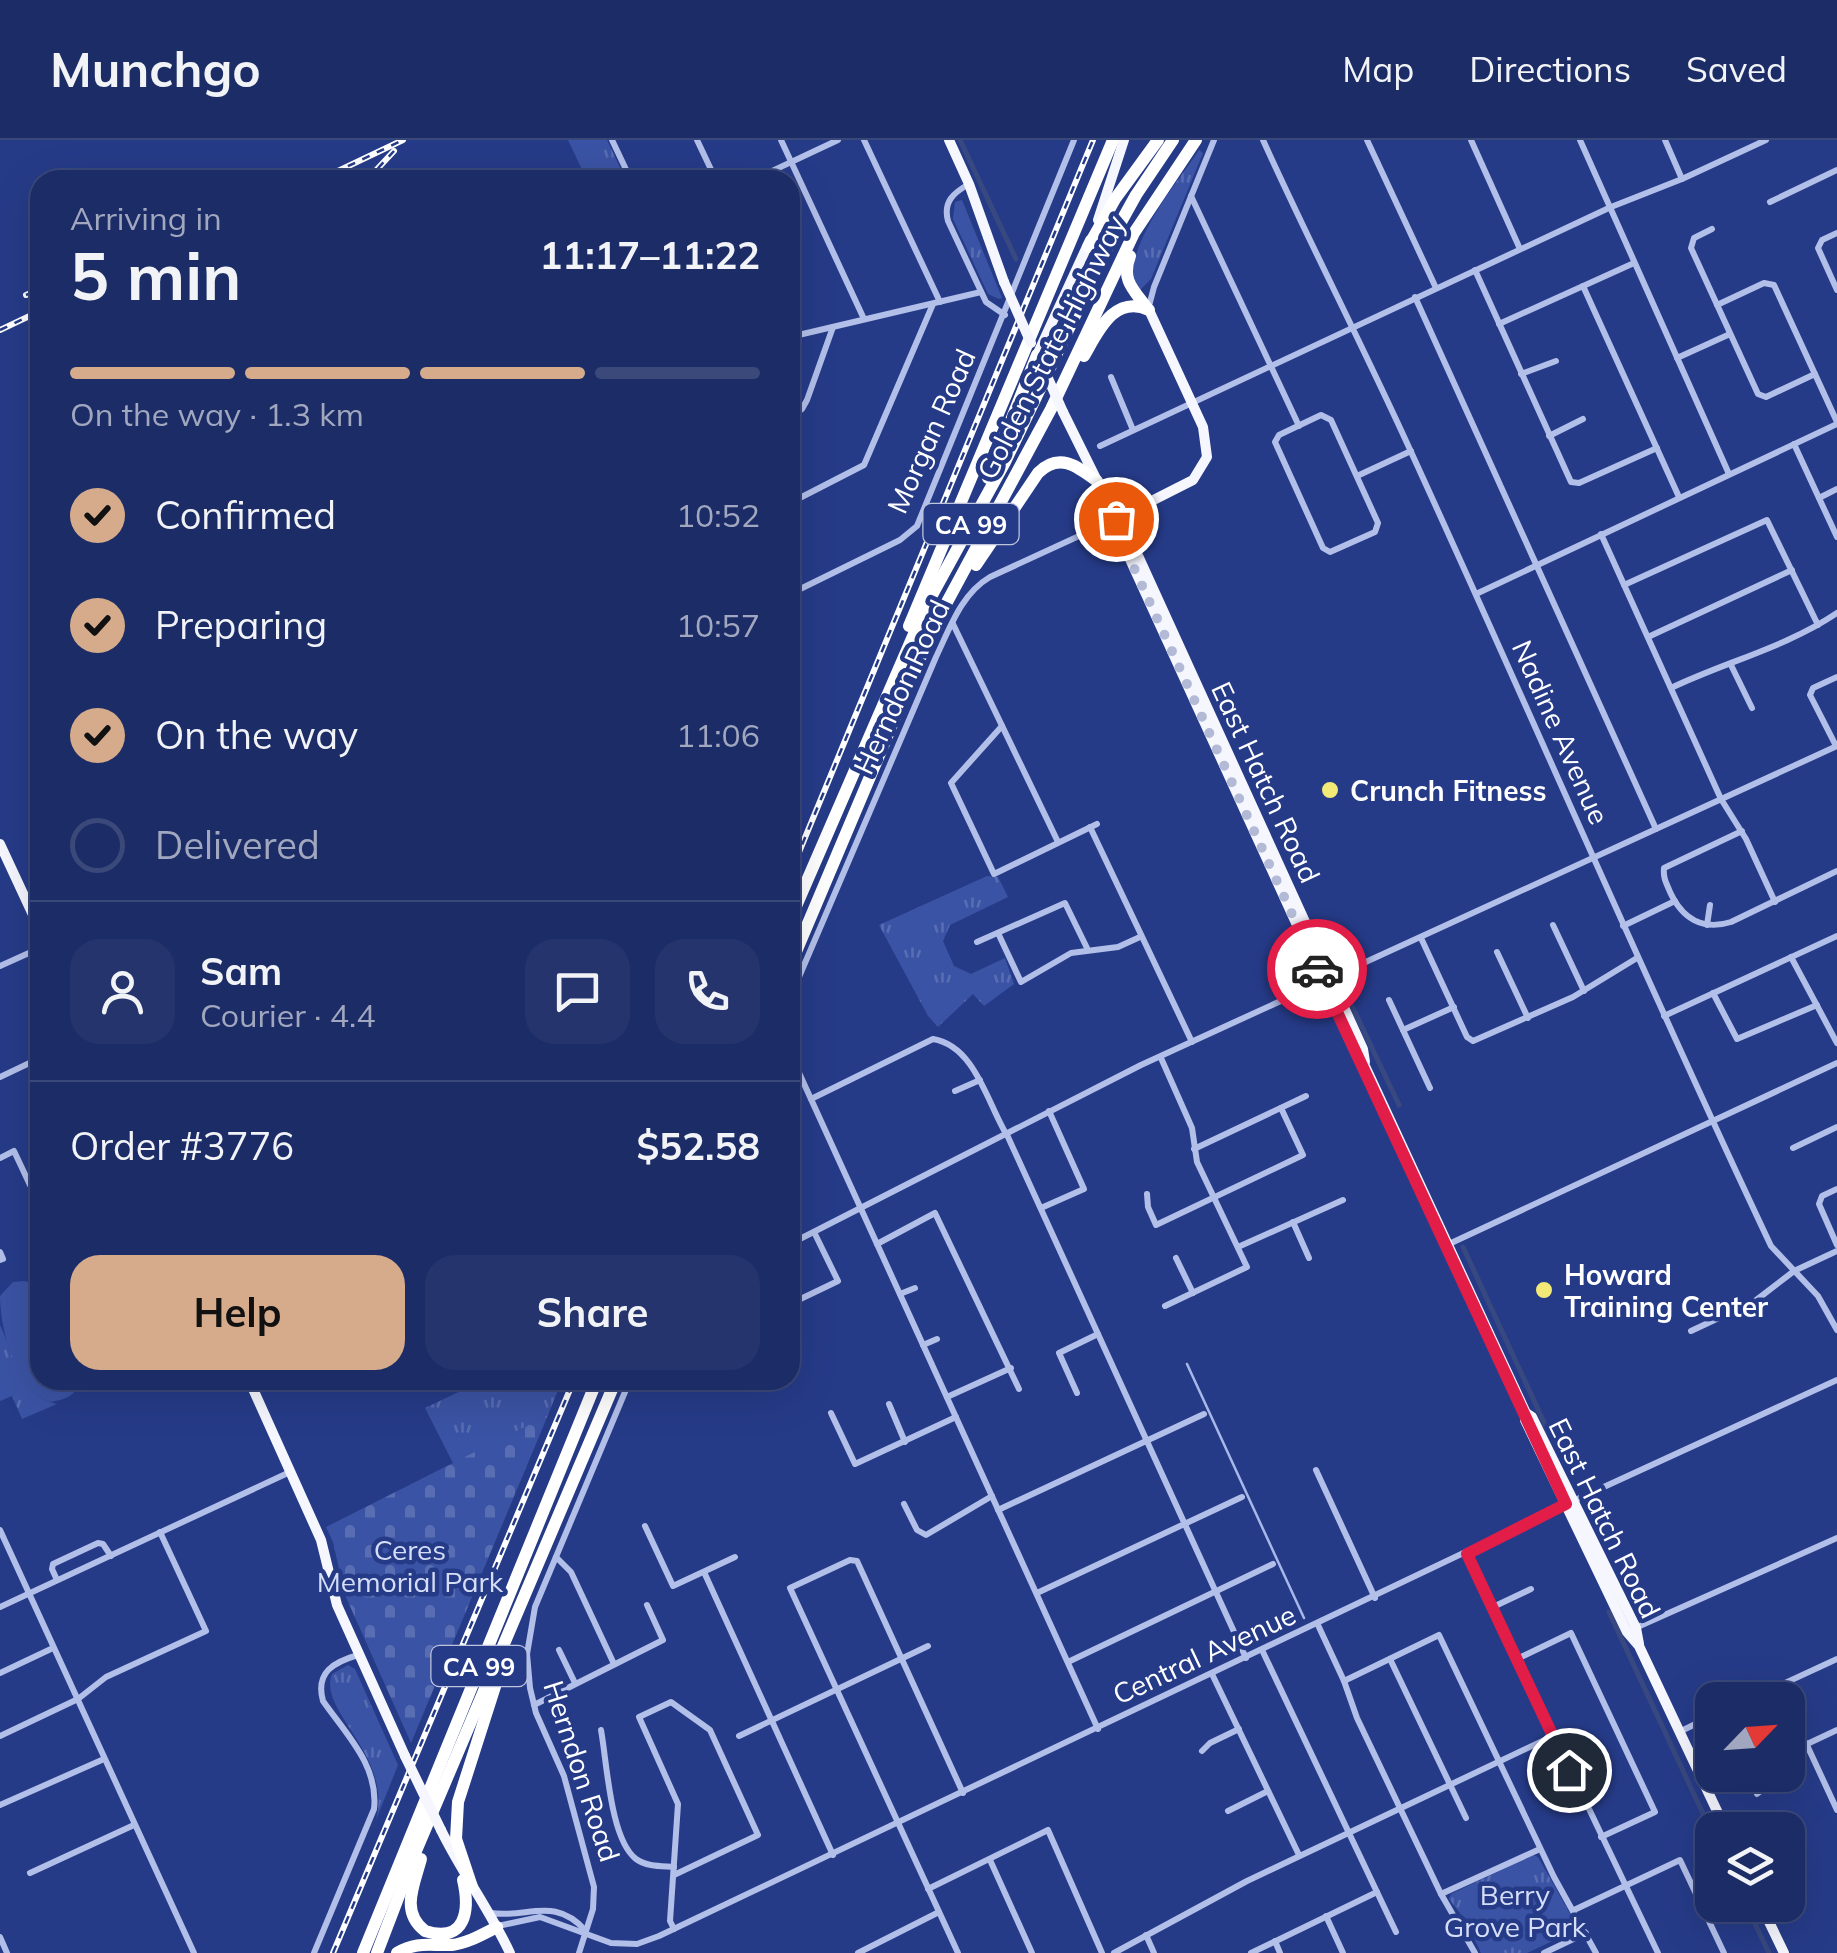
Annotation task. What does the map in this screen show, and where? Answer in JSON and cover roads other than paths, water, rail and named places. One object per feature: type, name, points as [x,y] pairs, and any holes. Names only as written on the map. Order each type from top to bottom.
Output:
[{"type":"highway","points":[[888,689],[920,594],[1113,140]]},
{"type":"highway","points":[[1088,247],[1122,189],[1158,140]]},
{"type":"highway","name":"Golden State Highway","points":[[800,896],[888,689],[1021,430],[1111,240],[1173,140]]},
{"type":"highway","name":"Golden State Highway","points":[[800,942],[947,603],[1057,410],[1121,260],[1157,195],[1196,140]]},
{"type":"highway","points":[[1149,310],[1127,282],[1127,266],[1157,195]]},
{"type":"highway","points":[[1136,294],[1144,295],[1154,287]]},
{"type":"highway","points":[[1057,410],[1110,316],[1132,306],[1149,310]]},
{"type":"highway","points":[[956,552],[1037,355]]},
{"type":"highway","points":[[947,603],[1042,468],[1070,462],[1097,481]]},
{"type":"highway","name":"CA 99","points":[[363,1953],[594,1390]]},
{"type":"highway","name":"CA 99","points":[[377,1953],[425,1830],[612,1390]]},
{"type":"highway","points":[[472,1886],[456,1839],[458,1802],[522,1602]]},
{"type":"highway","points":[[425,1830],[410,1906],[416,1924],[425,1931],[448,1933],[466,1918],[460,1868]]},
{"type":"highway","points":[[355,1953],[388,1887]]},
{"type":"highway","points":[[397,1953],[422,1943],[466,1942],[497,1927]]},
{"type":"main road","name":"East Hatch Road","points":[[949,140],[1057,410],[1116,519],[1125,526],[1327,981],[1363,1049],[1366,1068],[1717,1812]]},
{"type":"main road","points":[[1037,355],[1088,247],[1124,140]]},
{"type":"main road","name":"Herndon Road","points":[[1116,519],[1181,488],[1202,469],[1208,444],[1149,310]]},
{"type":"main road","points":[[1022,324],[1041,330],[1054,320]]},
{"type":"main road","points":[[0,844],[30,908]]},
{"type":"main road","points":[[253,1390],[321,1540],[333,1594],[358,1655],[460,1868],[490,1913],[510,1953]]},
{"type":"main road","points":[[1769,1922],[1784,1953]]},
{"type":"street","points":[[612,140],[626,170]]},
{"type":"street","points":[[697,140],[711,170]]},
{"type":"street","points":[[781,140],[795,170]]},
{"type":"street","points":[[774,170],[838,140]]},
{"type":"street","points":[[800,499],[864,466],[936,303],[864,140]]},
{"type":"street","name":"Morgan Road","points":[[800,589],[900,540],[918,526],[1074,140]]},
{"type":"street","points":[[1149,310],[1154,287],[1214,140]]},
{"type":"street","name":"Nadine Avenue","points":[[1262,140],[1354,327],[1622,926],[1771,1246],[1818,1296],[1834,1318],[1837,1330]]},
{"type":"street","points":[[1368,140],[1436,288]]},
{"type":"street","points":[[1471,140],[1520,249]]},
{"type":"street","points":[[1580,140],[1729,474]]},
{"type":"street","points":[[1665,140],[1682,179]]},
{"type":"street","points":[[1734,140],[1740,152]]},
{"type":"street","points":[[1100,446],[1610,207],[1766,140]]},
{"type":"street","points":[[1770,202],[1837,170]]},
{"type":"street","points":[[800,181],[864,319]]},
{"type":"street","points":[[969,184],[949,199],[946,215],[990,307],[1005,316]]},
{"type":"street","points":[[1192,196],[1299,426]]},
{"type":"street","points":[[1712,229],[1691,242],[1730,334],[1762,396],[1815,374]]},
{"type":"street","points":[[1837,233],[1819,245],[1837,290]]},
{"type":"street","points":[[1499,324],[1634,262]]},
{"type":"street","points":[[1475,270],[1574,483],[1657,448]]},
{"type":"street","points":[[1476,594],[1837,423],[1771,283],[1717,305]]},
{"type":"street","points":[[1583,286],[1679,497]]},
{"type":"street","points":[[800,335],[982,292]]},
{"type":"street","points":[[1415,297],[1656,829]]},
{"type":"street","points":[[800,408],[808,400],[833,327]]},
{"type":"street","points":[[1677,358],[1730,334]]},
{"type":"street","points":[[1521,374],[1556,361]]},
{"type":"street","points":[[1111,377],[1133,430]]},
{"type":"street","points":[[1325,415],[1331,420],[1378,526],[1375,532],[1327,552],[1275,445],[1276,439],[1299,426],[1325,415]]},
{"type":"street","points":[[1550,436],[1582,419]]},
{"type":"street","points":[[1794,444],[1837,537]]},
{"type":"street","points":[[1357,476],[1410,450]]},
{"type":"street","points":[[1819,498],[1837,489]]},
{"type":"street","name":"Herndon Road","points":[[800,975],[952,623],[967,597],[984,581],[1116,519]]},
{"type":"street","points":[[1624,585],[1767,520],[1818,625]]},
{"type":"street","points":[[1600,534],[1722,799],[1742,831],[1775,902]]},
{"type":"street","points":[[1648,637],[1792,570]]},
{"type":"street","points":[[1671,688],[1731,665],[1818,625],[1837,612]]},
{"type":"street","points":[[952,623],[1058,842]]},
{"type":"street","points":[[1731,665],[1752,708]]},
{"type":"street","points":[[800,1239],[1049,1111],[1836,746],[1810,692],[1837,677]]},
{"type":"street","points":[[1002,726],[952,783],[994,874],[1094,825],[1140,937],[1193,1043]]},
{"type":"street","points":[[1742,831],[1663,870],[1675,902],[1690,918],[1707,925],[1730,922],[1837,871]]},
{"type":"street","points":[[1622,926],[1675,902]]},
{"type":"street","points":[[977,942],[1065,903],[1087,948]]},
{"type":"street","points":[[1707,925],[1710,905]]},
{"type":"street","points":[[1552,925],[1584,991]]},
{"type":"street","points":[[998,933],[1021,982],[1063,956],[1087,948],[1111,948],[1140,937]]},
{"type":"street","points":[[1664,1016],[1837,936]]},
{"type":"street","points":[[1421,938],[1473,1041],[1584,991],[1638,958]]},
{"type":"street","points":[[0,966],[30,952]]},
{"type":"street","points":[[1497,952],[1528,1018]]},
{"type":"street","points":[[1791,957],[1837,1043]]},
{"type":"street","points":[[1713,993],[1737,1039],[1817,1005]]},
{"type":"street","points":[[1389,1000],[1430,1088]]},
{"type":"street","points":[[1402,1030],[1454,1008]]},
{"type":"street","points":[[811,1099],[934,1039],[952,1046],[980,1080],[1246,1658]]},
{"type":"street","points":[[1161,1058],[1192,1128],[1194,1149],[1214,1198],[1248,1267],[1165,1306]]},
{"type":"street","points":[[0,1077],[30,1063]]},
{"type":"street","points":[[1448,1244],[1837,1064]]},
{"type":"street","points":[[800,1075],[1098,1729]]},
{"type":"street","points":[[955,1091],[980,1080]]},
{"type":"street","points":[[1194,1149],[1306,1096]]},
{"type":"street","points":[[1148,1194],[1148,1207],[1156,1225],[1303,1155],[1281,1108]]},
{"type":"street","points":[[1041,1208],[1084,1189],[1049,1111]]},
{"type":"street","points":[[1793,1148],[1837,1128]]},
{"type":"street","points":[[0,1158],[14,1151],[30,1185]]},
{"type":"street","points":[[1691,1331],[1756,1301],[1794,1272],[1837,1248],[1818,1204],[1822,1196],[1837,1189]]},
{"type":"street","points":[[1238,1248],[1343,1200]]},
{"type":"street","points":[[877,1244],[935,1213],[1019,1389]]},
{"type":"street","points":[[1293,1222],[1309,1258]]},
{"type":"street","points":[[800,1299],[838,1281],[814,1231]]},
{"type":"street","points":[[1176,1258],[1193,1293]]},
{"type":"street","points":[[900,1294],[914,1288]]},
{"type":"street","points":[[1077,1393],[1058,1353],[1098,1334]]},
{"type":"street","points":[[923,1345],[937,1339]]},
{"type":"street","points":[[947,1398],[1011,1368]]},
{"type":"street","name":"Central Avenue","points":[[587,1932],[610,1943],[628,1944],[674,1929],[1837,1380]]},
{"type":"street","name":"Herndon Road","points":[[579,1953],[594,1909],[594,1888],[564,1776],[534,1705],[528,1674],[528,1638],[535,1607],[626,1390]]},
{"type":"street","points":[[890,1404],[905,1442]]},
{"type":"street","points":[[831,1412],[855,1464],[956,1417]]},
{"type":"street","points":[[998,1510],[1204,1414]]},
{"type":"street","points":[[1316,1470],[1375,1598]]},
{"type":"street","points":[[0,1607],[290,1472]]},
{"type":"street","points":[[904,1504],[917,1530],[926,1535],[992,1496]]},
{"type":"street","points":[[1037,1594],[1242,1497]]},
{"type":"street","points":[[645,1526],[673,1586],[735,1557]]},
{"type":"street","points":[[0,1530],[194,1953]]},
{"type":"street","points":[[0,1736],[78,1700],[106,1677],[206,1631],[160,1532]]},
{"type":"street","points":[[1631,1630],[1837,1538]]},
{"type":"street","points":[[57,1580],[54,1564],[98,1543],[111,1556]]},
{"type":"street","points":[[1467,1554],[1658,1953]]},
{"type":"street","points":[[556,1557],[571,1572],[614,1664]]},
{"type":"street","points":[[958,1953],[790,1588],[854,1560],[962,1793]]},
{"type":"street","points":[[1068,1662],[1273,1564]]},
{"type":"street","points":[[704,1572],[832,1855]]},
{"type":"street","points":[[1493,1608],[1530,1589]]},
{"type":"street","points":[[534,1705],[664,1640],[647,1605]]},
{"type":"street","points":[[1318,1625],[1357,1718],[1441,1894],[1476,1953]]},
{"type":"street","points":[[1518,1659],[1571,1633],[1655,1812],[1601,1837]]},
{"type":"street","points":[[1344,1681],[1439,1635],[1540,1848],[1596,1953]]},
{"type":"street","points":[[739,1736],[928,1646]]},
{"type":"street","points":[[0,1673],[54,1648]]},
{"type":"street","points":[[559,1650],[574,1684]]},
{"type":"street","points":[[1262,1650],[1396,1932]]},
{"type":"street","points":[[314,1953],[374,1809],[375,1789],[370,1771],[321,1692],[329,1668],[358,1655]]},
{"type":"street","points":[[1390,1659],[1466,1818]]},
{"type":"street","points":[[1787,1682],[1837,1659]]},
{"type":"street","points":[[1212,1674],[1299,1855]]},
{"type":"street","points":[[601,1730],[617,1825],[626,1846],[642,1862],[674,1871],[758,1835],[710,1730],[671,1702],[639,1717],[678,1804],[674,1871],[670,1921],[674,1929]]},
{"type":"street","points":[[1679,1732],[1695,1724]]},
{"type":"street","points":[[1202,1751],[1210,1743],[1239,1730]]},
{"type":"street","points":[[1837,1730],[1806,1744],[1837,1810]]},
{"type":"street","points":[[1114,1953],[1299,1855],[1553,1736]]},
{"type":"street","points":[[0,1806],[104,1759]]},
{"type":"street","points":[[1228,1811],[1268,1792]]},
{"type":"street","points":[[30,1873],[134,1825]]},
{"type":"street","points":[[928,1889],[1048,1830],[1102,1953]]},
{"type":"street","points":[[1441,1894],[1540,1848]]},
{"type":"street","points":[[990,1860],[1032,1953]]},
{"type":"street","points":[[1574,1910],[1680,1860],[1724,1953]]},
{"type":"street","points":[[1252,1953],[1377,1892]]},
{"type":"street","points":[[490,1913],[507,1915],[536,1909],[555,1912],[578,1922],[587,1932]]},
{"type":"street","points":[[858,1952],[939,1912]]},
{"type":"street","points":[[1326,1916],[1342,1953]]},
{"type":"street","points":[[497,1927],[540,1917],[587,1932]]},
{"type":"street","points":[[1544,1953],[1586,1933]]},
{"type":"street","points":[[1146,1935],[1154,1953]]},
{"type":"street","points":[[0,1938],[7,1953]]},
{"type":"street","points":[[1275,1941],[1280,1953]]},
{"type":"waterway","points":[[960,140],[1016,259]]},
{"type":"waterway","points":[[1344,989],[1399,1105]]},
{"type":"waterway","points":[[1463,1247],[1548,1431]]},
{"type":"waterway","points":[[1187,1364],[1304,1618]]},
{"type":"waterway","points":[[1609,1612],[1702,1812]]},
{"type":"waterway","points":[[1754,1922],[1769,1953]]},
{"type":"railway","points":[[340,170],[403,140]]},
{"type":"railway","points":[[800,850],[1093,140]]},
{"type":"railway","points":[[376,170],[394,151]]},
{"type":"railway","points":[[26,295],[30,293]]},
{"type":"railway","points":[[0,330],[30,316]]},
{"type":"railway","points":[[333,1953],[570,1390]]},
{"type":"place","name":"Crunch Fitness","points":[[1330,790]]},
{"type":"place","name":"Howard Training Center","points":[[1544,1290]]},
{"type":"park label","name":"Ceres Memorial Park","points":[[410,1565]]},
{"type":"park label","name":"Berry Grove Park","points":[[1515,1910]]}]
